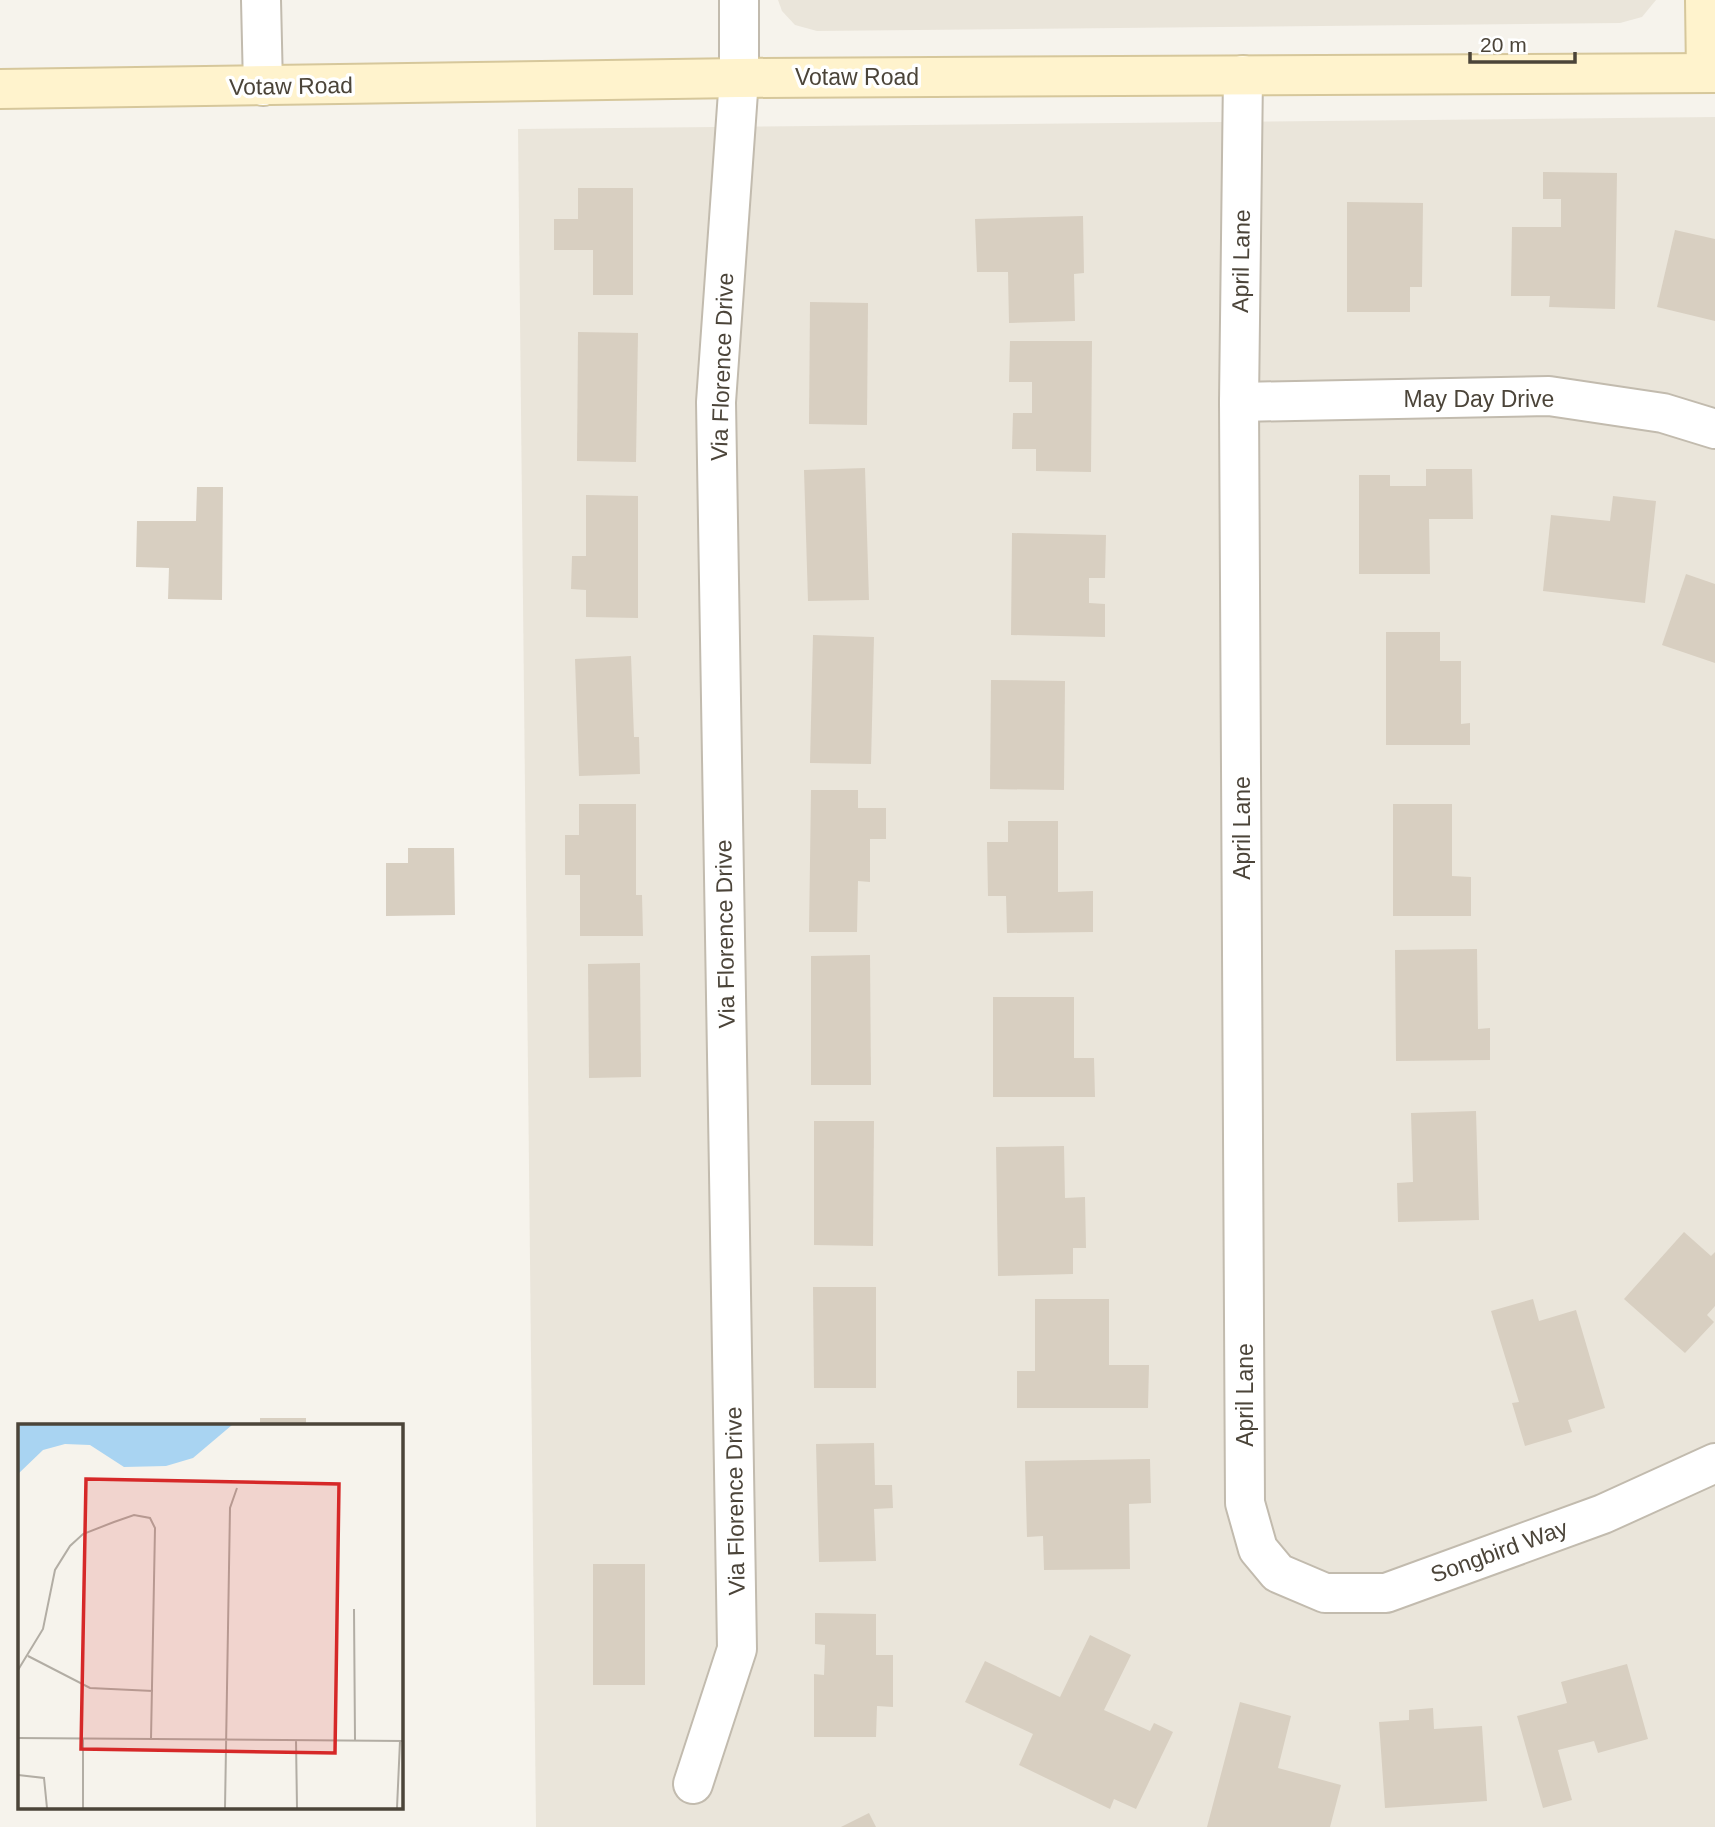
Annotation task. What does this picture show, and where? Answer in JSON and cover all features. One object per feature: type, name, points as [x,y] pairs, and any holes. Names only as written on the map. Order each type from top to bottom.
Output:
[{"type":"street","points":[[261,0],[263,86]]},
{"type":"street","name":"Via Florence Drive","points":[[693,1784],[737,1649],[716,402],[739,78],[738,0]]},
{"type":"street","points":[[1705,0],[1711,73]]},
{"type":"street","name":"Votaw Road","points":[[0,89],[739,78],[1711,73]]},
{"type":"street","name":"April Lane","points":[[1244,75],[1240,402],[1245,1503],[1258,1549],[1278,1573]]},
{"type":"street","name":"May Day Drive","points":[[1240,402],[1549,396],[1663,413],[1715,429]]},
{"type":"street","name":"Songbird Way","points":[[1278,1573],[1325,1593],[1386,1593],[1602,1514],[1715,1463]]},
{"type":"shaded area","points":[[778,0],[1656,0],[1642,17],[1620,23],[817,31],[795,25],[782,11]]},
{"type":"shaded area","points":[[1715,117],[1715,1827],[536,1827],[518,129]]},
{"type":"building","points":[[1543,172],[1617,173],[1615,309],[1549,307],[1550,296],[1511,296],[1512,227],[1561,227],[1561,199],[1543,199]]},
{"type":"building","points":[[578,188],[633,188],[633,295],[593,295],[593,250],[554,250],[554,219],[578,219]]},
{"type":"building","points":[[1347,202],[1423,203],[1422,287],[1410,287],[1410,312],[1347,312]]},
{"type":"building","points":[[1083,216],[1084,273],[1074,274],[1075,321],[1009,323],[1008,272],[977,272],[975,219]]},
{"type":"building","points":[[1675,230],[1715,239],[1715,321],[1657,307]]},
{"type":"building","points":[[810,302],[868,303],[867,425],[809,424]]},
{"type":"building","points":[[578,332],[638,333],[636,462],[577,461]]},
{"type":"building","points":[[1010,341],[1092,341],[1091,472],[1036,471],[1036,449],[1012,449],[1013,413],[1032,413],[1032,382],[1009,382]]},
{"type":"building","points":[[865,468],[869,600],[808,601],[804,470]]},
{"type":"building","points":[[1426,469],[1472,469],[1473,519],[1429,519],[1430,574],[1359,574],[1359,475],[1390,475],[1390,486],[1426,486]]},
{"type":"building","points":[[197,487],[223,487],[222,600],[168,599],[169,568],[136,567],[137,521],[196,521]]},
{"type":"building","points":[[586,495],[638,496],[638,618],[586,617],[586,590],[571,589],[572,556],[586,556]]},
{"type":"building","points":[[1613,496],[1656,501],[1645,603],[1543,591],[1551,515],[1610,521]]},
{"type":"building","points":[[1012,533],[1106,535],[1105,578],[1089,578],[1089,603],[1105,604],[1105,637],[1011,635]]},
{"type":"building","points":[[1686,574],[1715,584],[1715,663],[1662,645]]},
{"type":"building","points":[[1386,632],[1440,632],[1440,661],[1461,661],[1461,724],[1470,723],[1470,745],[1386,745]]},
{"type":"building","points":[[813,635],[874,637],[871,764],[810,763]]},
{"type":"building","points":[[631,656],[634,737],[639,737],[640,774],[579,776],[575,659]]},
{"type":"building","points":[[991,680],[1065,681],[1064,790],[990,789]]},
{"type":"building","points":[[811,790],[858,790],[858,808],[886,808],[886,839],[870,839],[870,882],[858,881],[857,932],[809,932]]},
{"type":"building","points":[[579,804],[636,804],[636,895],[642,895],[643,936],[580,936],[580,875],[565,875],[565,835],[579,835]]},
{"type":"building","points":[[1393,804],[1452,804],[1452,876],[1471,877],[1471,916],[1393,916]]},
{"type":"building","points":[[1008,821],[1058,821],[1058,892],[1093,891],[1093,932],[1007,933],[1006,896],[988,896],[987,842],[1008,842]]},
{"type":"building","points":[[408,848],[454,848],[455,915],[386,916],[386,863],[408,863]]},
{"type":"building","points":[[1477,949],[1478,1029],[1490,1028],[1490,1060],[1396,1061],[1395,950]]},
{"type":"building","points":[[870,955],[871,1085],[811,1085],[811,956]]},
{"type":"building","points":[[640,963],[641,1077],[589,1078],[588,964]]},
{"type":"building","points":[[993,997],[1074,997],[1074,1058],[1094,1058],[1095,1097],[993,1097]]},
{"type":"building","points":[[1476,1111],[1479,1220],[1398,1222],[1397,1183],[1413,1182],[1411,1113]]},
{"type":"building","points":[[814,1121],[874,1121],[873,1246],[814,1245]]},
{"type":"building","points":[[1064,1146],[1065,1198],[1085,1197],[1086,1248],[1073,1248],[1073,1274],[998,1276],[996,1147]]},
{"type":"building","points":[[1684,1232],[1711,1256],[1715,1252],[1715,1306],[1707,1315],[1714,1322],[1685,1353],[1624,1299]]},
{"type":"building","points":[[813,1287],[876,1287],[876,1388],[814,1388]]},
{"type":"building","points":[[1035,1299],[1109,1299],[1109,1365],[1149,1365],[1148,1408],[1017,1408],[1017,1371],[1035,1371]]},
{"type":"building","points":[[1533,1299],[1539,1321],[1576,1310],[1605,1408],[1568,1420],[1572,1432],[1525,1446],[1512,1403],[1519,1402],[1491,1311]]},
{"type":"building","points":[[260,1418],[306,1418],[306,1424],[260,1424]]},
{"type":"building","points":[[874,1443],[875,1485],[892,1485],[893,1508],[874,1509],[876,1561],[819,1562],[816,1444]]},
{"type":"building","points":[[1150,1459],[1151,1503],[1129,1504],[1130,1569],[1044,1570],[1043,1536],[1027,1537],[1025,1461]]},
{"type":"building","points":[[593,1564],[645,1564],[645,1685],[593,1685]]},
{"type":"building","points":[[815,1613],[876,1614],[876,1655],[893,1655],[893,1707],[877,1706],[876,1737],[814,1737],[814,1674],[824,1675],[825,1645],[815,1644]]},
{"type":"building","points":[[1090,1635],[1131,1655],[1104,1710],[1150,1731],[1154,1723],[1173,1732],[1136,1809],[1114,1799],[1110,1809],[1019,1765],[1033,1734],[965,1702],[985,1661],[1060,1697]]},
{"type":"building","points":[[1627,1664],[1648,1739],[1598,1753],[1594,1741],[1558,1750],[1572,1800],[1543,1808],[1517,1716],[1567,1703],[1561,1682]]},
{"type":"building","points":[[1240,1702],[1291,1716],[1278,1768],[1341,1785],[1330,1827],[1207,1827]]},
{"type":"building","points":[[1433,1708],[1434,1729],[1482,1726],[1487,1801],[1385,1808],[1379,1722],[1409,1720],[1409,1710]]},
{"type":"building","points":[[869,1813],[876,1827],[841,1827]]}]
